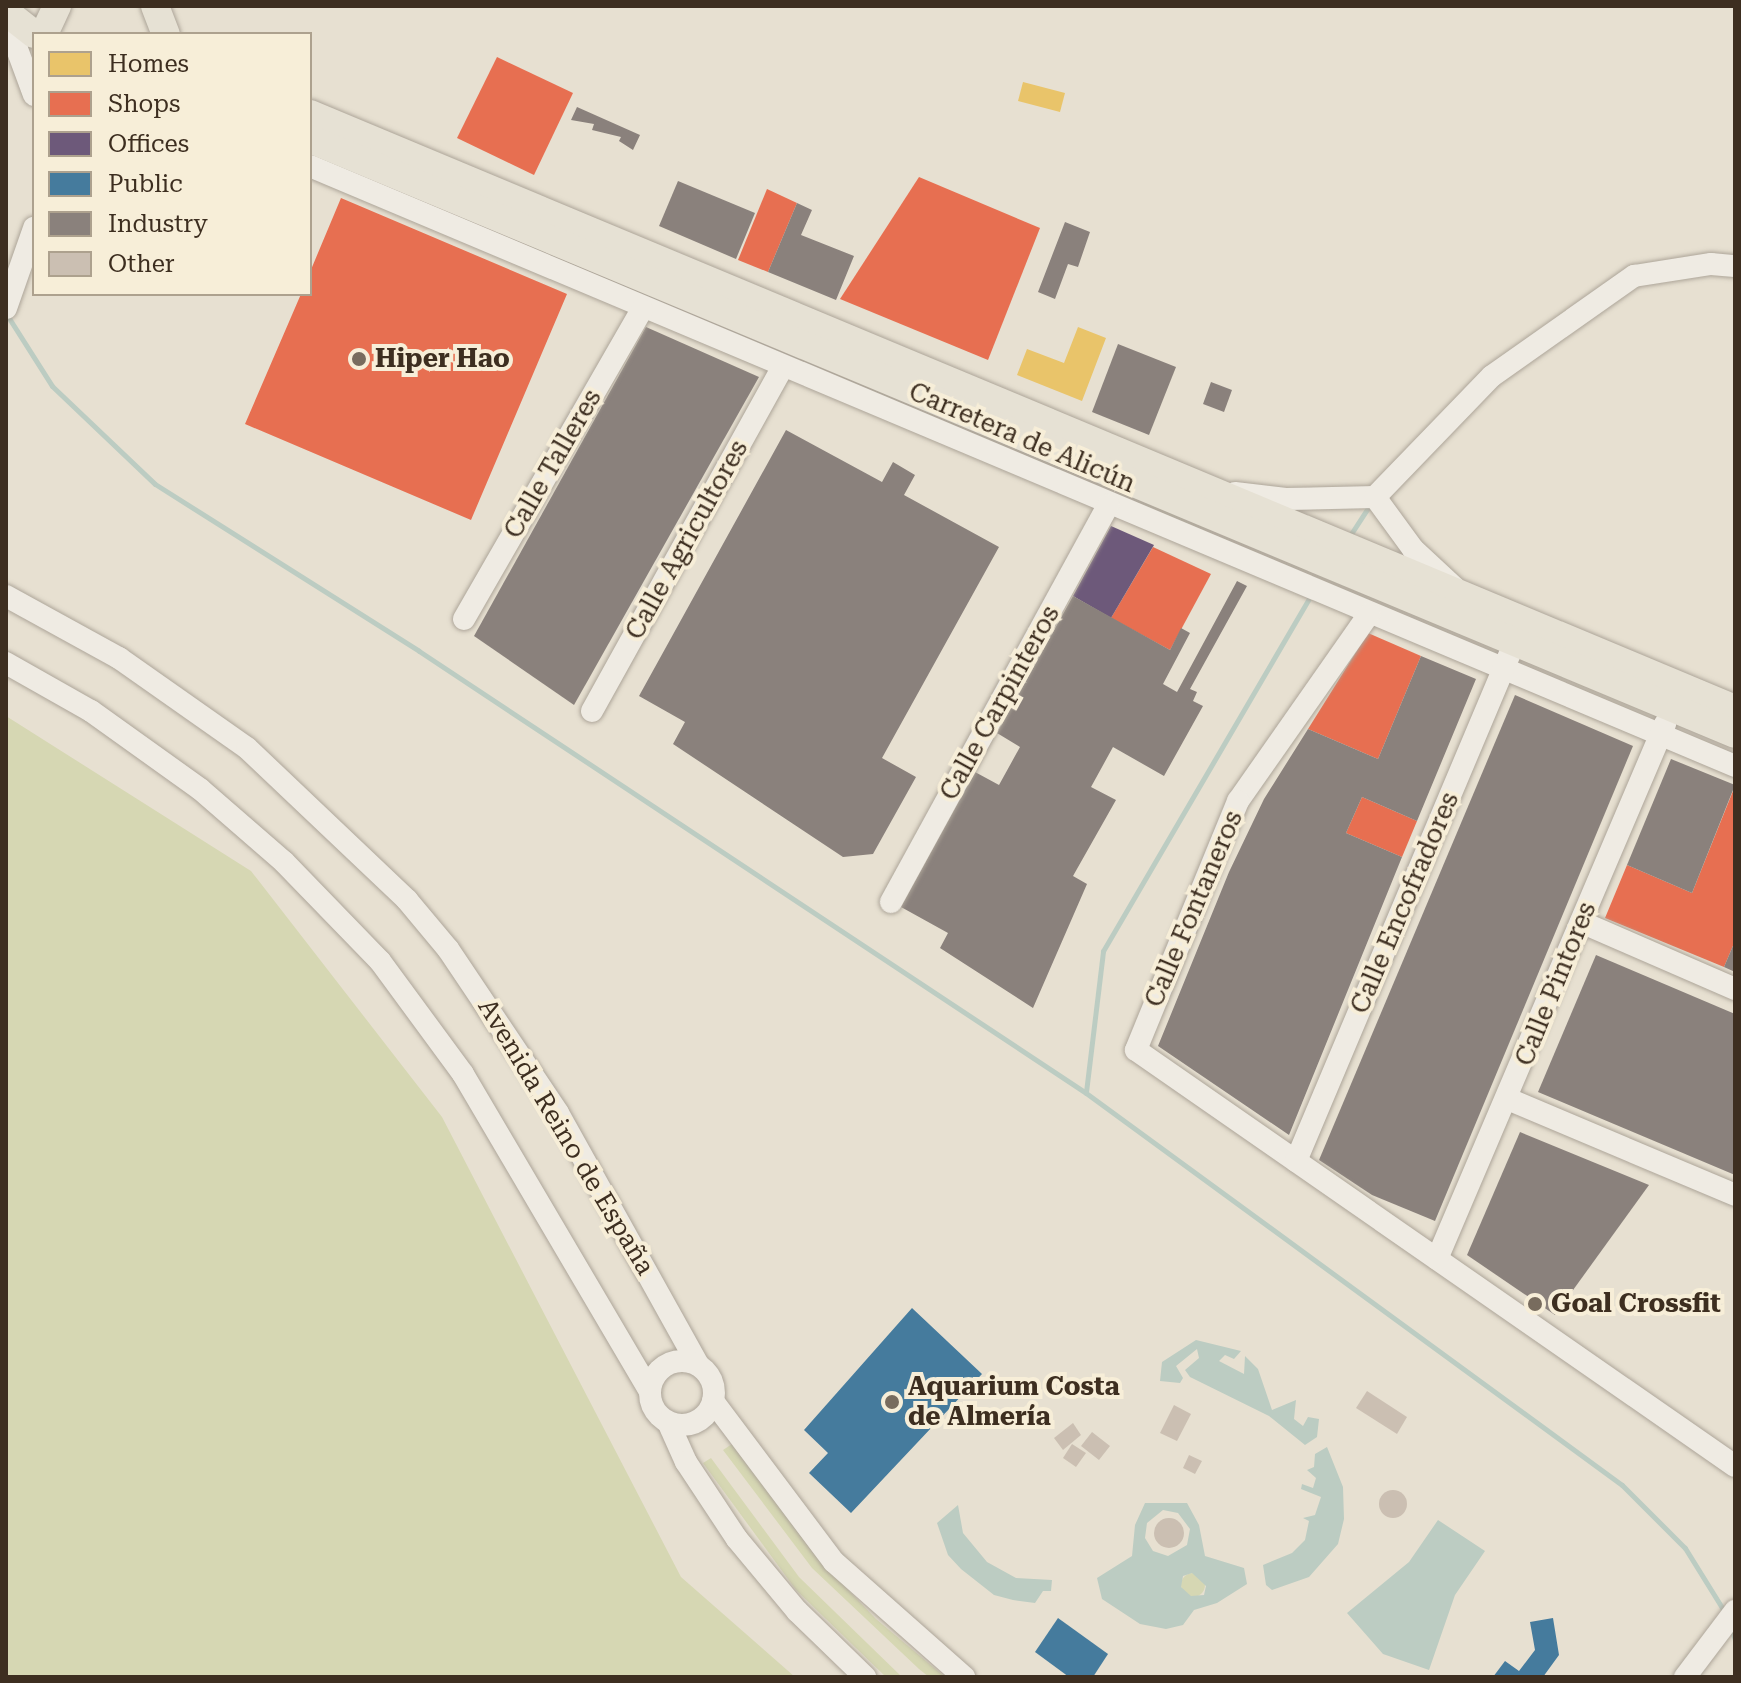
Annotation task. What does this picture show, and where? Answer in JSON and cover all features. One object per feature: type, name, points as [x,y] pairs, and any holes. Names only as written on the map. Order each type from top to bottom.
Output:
[{"type":"main road","points":[[45,32],[57,6]]},
{"type":"main road","points":[[155,6],[165,32]]},
{"type":"main road","name":"Carretera de Alicún","points":[[312,115],[1206,490],[1310,547],[1347,590],[1514,644],[1735,734]]},
{"type":"main road","name":"Carretera de Alicún","points":[[312,140],[1310,547],[1378,561],[1735,709]]},
{"type":"street","points":[[17,31],[32,87]]},
{"type":"street","points":[[312,167],[1108,505],[1347,590],[1369,614],[1735,766]]},
{"type":"street","points":[[6,308],[32,234]]},
{"type":"street","points":[[1206,490],[1286,499],[1375,497],[1492,376],[1634,276],[1711,264],[1735,266]]},
{"type":"street","name":"Calle Talleres","points":[[464,619],[642,309]]},
{"type":"street","name":"Calle Agricultores","points":[[592,711],[782,368]]},
{"type":"street","points":[[1375,497],[1413,549],[1467,598]]},
{"type":"street","name":"Calle Carpinteros","points":[[891,902],[1108,505]]},
{"type":"street","name":"Avenida Reino de España","points":[[6,596],[119,658],[247,748],[407,900],[474,985],[558,1113],[698,1365]]},
{"type":"street","name":"Calle Fontaneros","points":[[1296,1161],[1136,1050],[1238,801],[1369,614]]},
{"type":"street","name":"Calle Encofradores","points":[[1296,1161],[1514,644]]},
{"type":"street","points":[[6,663],[91,711],[200,789],[284,862],[380,961],[463,1074],[650,1391],[655,1411],[668,1422],[686,1462],[747,1552],[797,1611],[865,1677]]},
{"type":"street","name":"Calle Pintores","points":[[1437,1259],[1508,1099],[1672,708]]},
{"type":"street","points":[[1581,922],[1735,989]]},
{"type":"street","points":[[1508,1099],[1735,1195]]},
{"type":"street","points":[[1296,1161],[1735,1466]]},
{"type":"street","points":[[650,1391],[667,1364],[698,1365],[711,1380],[713,1401],[834,1562],[964,1677]]},
{"type":"street","points":[[668,1422],[693,1424],[713,1401]]},
{"type":"street","points":[[1685,1677],[1735,1611]]},
{"type":"green space","points":[[6,716],[251,871],[442,1117],[681,1577],[795,1677],[6,1677]]},
{"type":"green space","points":[[732,1444],[815,1555],[876,1619],[945,1677],[929,1677],[919,1669],[812,1568],[723,1450]]},
{"type":"green space","points":[[711,1458],[799,1577],[902,1677],[886,1677],[796,1590],[703,1463]]},
{"type":"green space","points":[[1193,1573],[1201,1577],[1205,1585],[1201,1593],[1193,1597],[1185,1593],[1181,1585],[1185,1577]]},
{"type":"shaded area","points":[[1196,1340],[1241,1351],[1234,1359],[1225,1355],[1219,1361],[1244,1374],[1245,1356],[1258,1369],[1272,1410],[1296,1400],[1294,1419],[1303,1426],[1308,1417],[1319,1419],[1317,1437],[1305,1445],[1269,1416],[1190,1377],[1185,1370],[1199,1358],[1197,1349],[1176,1366],[1183,1378],[1180,1383],[1160,1381],[1162,1362]]},
{"type":"shaded area","points":[[1327,1447],[1343,1487],[1344,1519],[1338,1544],[1309,1577],[1272,1590],[1266,1585],[1263,1565],[1292,1553],[1305,1540],[1309,1521],[1303,1518],[1315,1515],[1321,1497],[1301,1489],[1302,1484],[1313,1488],[1316,1478],[1307,1470],[1314,1467],[1315,1454]]},
{"type":"shaded area","points":[[1145,1503],[1187,1503],[1199,1525],[1205,1556],[1244,1568],[1247,1584],[1217,1603],[1194,1610],[1183,1625],[1166,1629],[1140,1624],[1102,1599],[1097,1578],[1132,1556],[1135,1525]],"holes":[[[1163,1510],[1178,1513],[1190,1529],[1187,1545],[1168,1556],[1153,1551],[1145,1538],[1147,1523]],[[1192,1573],[1206,1586],[1204,1595],[1191,1596],[1181,1587],[1183,1576]]]},
{"type":"shaded area","points":[[958,1505],[963,1533],[987,1562],[1016,1578],[1052,1580],[1051,1591],[1043,1591],[1035,1603],[1013,1600],[994,1595],[961,1569],[948,1555],[937,1523]]},
{"type":"shaded area","points":[[1438,1520],[1485,1551],[1455,1595],[1429,1670],[1383,1654],[1347,1613],[1409,1562]]},
{"type":"building: Homes","points":[[1023,82],[1065,93],[1060,112],[1018,101]]},
{"type":"building: Homes","points":[[1078,327],[1106,338],[1082,401],[1017,375],[1027,349],[1064,363]]},
{"type":"building: Shops","points":[[497,57],[573,93],[534,175],[457,138]]},
{"type":"building: Shops","points":[[919,177],[1040,228],[988,360],[840,299]]},
{"type":"building: Shops","points":[[767,189],[797,203],[768,272],[738,260]]},
{"type":"building: Shops","name":"Hiper Hao","points":[[341,198],[567,294],[471,520],[245,424],[300,296],[312,296],[312,267]]},
{"type":"building: Shops","points":[[1153,547],[1211,574],[1170,650],[1111,618]]},
{"type":"building: Shops","points":[[1368,633],[1421,656],[1378,759],[1308,729]]},
{"type":"building: Shops","points":[[1735,786],[1735,941],[1724,967],[1605,918],[1627,865],[1692,893]]},
{"type":"building: Shops","points":[[1362,797],[1417,821],[1402,857],[1346,833]]},
{"type":"building: Offices","points":[[1111,526],[1154,545],[1111,618],[1073,596]]},
{"type":"building: Public","name":"Aquarium Costa de Almería","points":[[912,1308],[982,1374],[851,1513],[809,1473],[828,1453],[804,1430]]},
{"type":"building: Public","points":[[1058,1618],[1108,1654],[1093,1677],[1069,1677],[1035,1652]]},
{"type":"building: Public","points":[[1553,1618],[1559,1655],[1543,1677],[1493,1677],[1505,1661],[1519,1671],[1535,1650],[1530,1622]]},
{"type":"building: Industry","points":[[577,107],[640,135],[633,150],[619,141],[621,137],[592,130],[594,124],[571,120]]},
{"type":"building: Industry","points":[[678,181],[755,213],[736,259],[659,226]]},
{"type":"building: Industry","points":[[797,203],[812,210],[801,235],[854,256],[836,300],[768,272]]},
{"type":"building: Industry","points":[[1065,222],[1090,232],[1078,267],[1068,264],[1055,299],[1038,292]]},
{"type":"building: Industry","points":[[646,327],[759,377],[574,705],[474,636]]},
{"type":"building: Industry","points":[[1118,344],[1176,367],[1149,435],[1092,412]]},
{"type":"building: Industry","points":[[1211,382],[1232,390],[1224,412],[1203,404]]},
{"type":"building: Industry","points":[[786,430],[882,482],[893,462],[915,475],[904,495],[999,547],[882,758],[916,777],[873,854],[843,857],[673,744],[685,722],[639,696]]},
{"type":"building: Industry","points":[[1237,581],[1247,586],[1190,689],[1197,692],[1193,701],[1203,706],[1164,776],[1113,747],[1091,787],[1116,800],[1073,876],[1087,884],[1033,1008],[940,948],[948,933],[901,907],[975,772],[999,785],[1020,747],[997,733],[1073,596],[1170,650],[1181,628],[1190,633],[1163,684],[1177,692]]},
{"type":"building: Industry","points":[[1421,656],[1476,679],[1417,821],[1362,797],[1346,833],[1402,857],[1289,1135],[1158,1046],[1229,872],[1264,799],[1308,729],[1378,759]]},
{"type":"building: Industry","points":[[1515,695],[1633,746],[1435,1221],[1372,1195],[1319,1160]]},
{"type":"building: Industry","points":[[1671,759],[1735,785],[1692,893],[1627,865]]},
{"type":"building: Industry","points":[[1735,941],[1735,972],[1724,967]]},
{"type":"building: Industry","points":[[1596,955],[1735,1014],[1735,1175],[1538,1092]]},
{"type":"building: Industry","points":[[1520,1132],[1649,1185],[1555,1315],[1467,1255]]},
{"type":"building: Other","points":[[1367,1391],[1407,1417],[1397,1434],[1356,1408]]},
{"type":"building: Other","points":[[1174,1405],[1191,1414],[1177,1441],[1160,1433]]},
{"type":"building: Other","points":[[1073,1423],[1081,1435],[1063,1450],[1054,1438]]},
{"type":"building: Other","points":[[1092,1432],[1110,1446],[1099,1460],[1081,1446]]},
{"type":"building: Other","points":[[1072,1444],[1086,1453],[1076,1467],[1063,1458]]},
{"type":"building: Other","points":[[1189,1455],[1202,1461],[1195,1474],[1183,1468]]},
{"type":"building: Other","points":[[1393,1490],[1403,1494],[1407,1504],[1403,1514],[1393,1518],[1383,1514],[1379,1504],[1383,1494]]},
{"type":"building: Other","points":[[1169,1518],[1179,1523],[1184,1533],[1179,1543],[1169,1548],[1159,1543],[1154,1533],[1159,1523]]},
{"type":"waterway","points":[[7,315],[52,386],[155,484],[419,651],[1086,1093],[1622,1485],[1685,1548],[1726,1614]]},
{"type":"waterway","points":[[1349,537],[1370,505]]},
{"type":"waterway","points":[[1086,1092],[1103,951],[1311,595]]},
{"type":"waterway","points":[[1731,1627],[1735,1640]]},
{"type":"place","name":"Hiper Hao","points":[[359,359]]},
{"type":"place","name":"Goal Crossfit","points":[[1535,1304]]},
{"type":"place","name":"Aquarium Costa de Almería","points":[[892,1402]]}]
